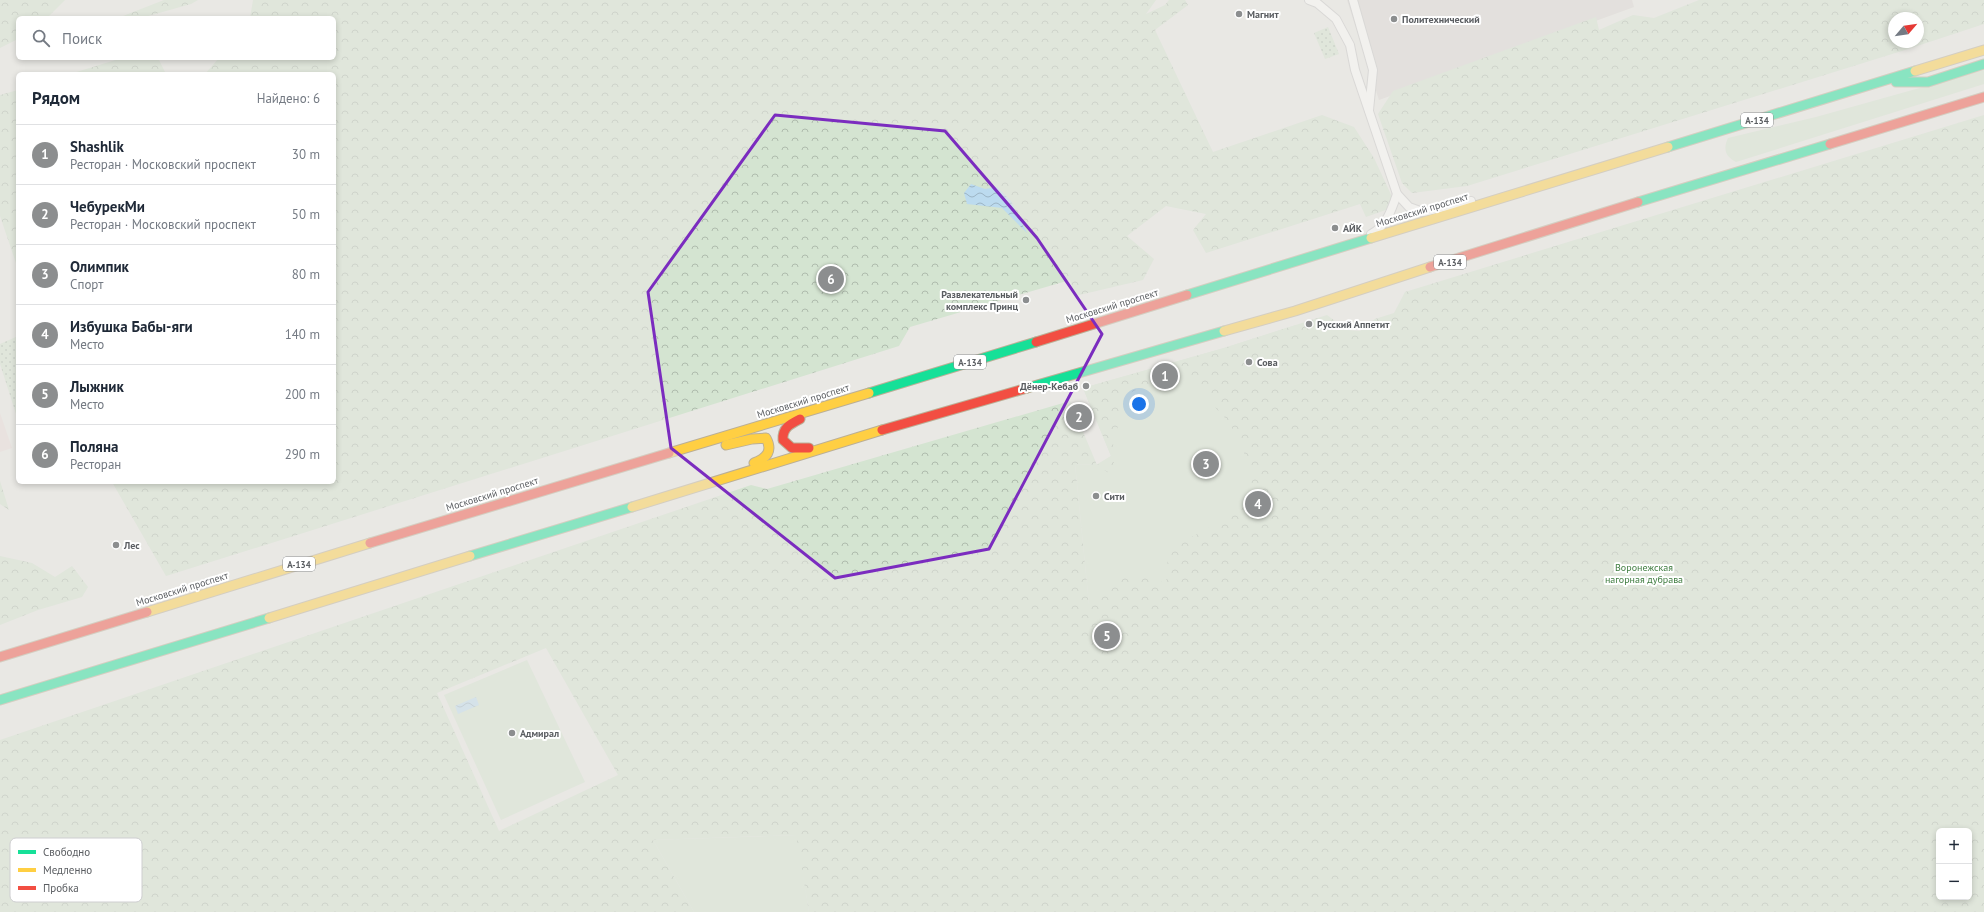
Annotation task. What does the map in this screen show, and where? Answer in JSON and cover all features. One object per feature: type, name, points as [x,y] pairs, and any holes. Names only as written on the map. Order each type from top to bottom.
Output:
[{"type":"highway","name":"А-134","points":[[1882,82],[1984,50]]},
{"type":"highway","name":"А-134","points":[[1882,82],[1928,82],[1984,64]]},
{"type":"highway","name":"Московский проспект","points":[[0,657],[107,623],[916,379],[1339,247],[1882,82]]},
{"type":"highway","name":"А-134","points":[[1904,121],[1929,108],[1984,91]]},
{"type":"highway","name":"А-134","points":[[0,700],[903,424],[1287,313],[1573,222],[1984,97]]},
{"type":"highway","points":[[903,424],[860,433],[799,450],[787,446],[782,435],[786,425],[793,421],[880,394],[916,379]]},
{"type":"highway","points":[[599,474],[628,470],[752,438],[766,438],[770,442],[769,454],[763,460],[706,480],[690,489]]},
{"type":"street","points":[[1309,0],[1328,11],[1342,28],[1350,45],[1355,70],[1397,194],[1409,207],[1423,212],[1467,201],[1506,196]]},
{"type":"street","points":[[1353,0],[1373,70],[1369,113]]},
{"type":"street","points":[[1339,247],[1375,232],[1389,217],[1397,194]]},
{"type":"highlighted area","points":[[775,115],[945,131],[1037,238],[1102,334],[989,549],[835,578],[671,448],[648,292]]},
{"type":"shaded area","points":[[1347,0],[1632,0],[1634,7],[1379,100]]},
{"type":"shaded area","points":[[0,413],[12,448],[0,452]]},
{"type":"green space","points":[[0,0],[65,0],[49,16],[16,16],[16,40],[0,48]]},
{"type":"green space","points":[[164,0],[198,0],[191,4],[148,16],[123,16]]},
{"type":"green space","points":[[253,0],[1156,0],[1146,14],[1165,5],[1169,0],[1185,0],[1188,5],[1155,30],[1213,152],[1322,115],[1354,127],[1374,158],[1393,199],[1391,208],[1366,217],[1360,204],[1206,253],[1193,230],[1206,214],[1166,206],[1127,236],[1154,259],[1143,280],[1075,296],[1070,280],[910,327],[899,346],[166,576],[113,484],[336,484],[336,72],[207,72],[217,60],[336,60],[336,16],[250,16]]},
{"type":"green space","points":[[1699,0],[1984,0],[1984,24],[1924,44],[1924,12],[1888,12],[1888,48],[1911,48],[1905,50],[1467,186],[1412,193],[1402,183],[1378,114],[1393,91],[1596,17],[1599,30],[1633,15],[1654,18]]},
{"type":"green space","points":[[1328,27],[1339,54],[1325,59],[1314,33]]},
{"type":"green space","points":[[116,60],[159,60],[165,72],[76,72]]},
{"type":"green space","points":[[1984,70],[1984,84],[1736,162],[1727,155],[1725,149],[1728,138],[1816,117]]},
{"type":"green space","points":[[16,91],[16,263],[0,216],[0,95]]},
{"type":"green space","name":"Воронежская нагорная дубрава","points":[[1984,115],[1984,912],[809,912],[796,835],[653,840],[694,912],[0,912],[0,740],[751,485],[767,489],[1070,401],[1097,465],[1111,456],[1083,388],[1224,348],[1327,315],[1347,330],[1360,331],[1375,319],[1394,313],[1405,292]],"holes":[[[1187,373],[1197,379],[1211,402],[1230,425],[1241,446],[1246,458],[1251,481],[1251,492],[1248,500],[1243,506],[1227,518],[1179,544],[1174,549],[1168,559],[1166,587],[1162,582],[1149,575],[1127,575],[1110,583],[1089,604],[1075,464],[1096,465],[1109,473],[1114,467],[1113,440],[1120,421],[1119,399],[1136,390],[1170,387],[1177,375]],[[546,648],[618,775],[499,831],[437,693]]]},
{"type":"green space","points":[[1296,325],[1361,403],[1166,588],[1089,604],[1075,464],[1096,465],[1111,456],[1083,388],[1224,348]]},
{"type":"green space","points":[[16,337],[16,414],[0,364],[0,344]]},
{"type":"green space","points":[[0,481],[9,510],[0,504]]},
{"type":"green space","points":[[0,556],[32,563],[55,577],[72,566],[88,587],[82,597],[38,610],[0,625]]},
{"type":"green space","name":"Адмирал","points":[[527,660],[585,782],[501,820],[444,695]]},
{"type":"green space","points":[[797,835],[809,912],[694,912],[653,840]]},
{"type":"water","points":[[971,184],[985,189],[997,187],[1011,201],[1027,233],[1002,208],[967,204],[964,193]]},
{"type":"water","points":[[476,697],[479,705],[458,714],[455,706]]},
{"type":"traffic: fast","points":[[1896,82],[1928,82],[1984,64]]},
{"type":"traffic: fast","points":[[1668,147],[1915,71]]},
{"type":"traffic: fast","points":[[1638,202],[1830,144]]},
{"type":"traffic: fast","points":[[1187,295],[1371,238]]},
{"type":"traffic: fast","points":[[1027,388],[1224,331]]},
{"type":"traffic: fast","points":[[869,393],[1036,342]]},
{"type":"traffic: fast","points":[[470,556],[632,507]]},
{"type":"traffic: fast","points":[[0,700],[269,618]]},
{"type":"traffic: slow","points":[[1915,71],[1984,50]]},
{"type":"traffic: slow","points":[[1371,238],[1668,147]]},
{"type":"traffic: slow","points":[[1224,331],[1295,311],[1430,267]]},
{"type":"traffic: slow","points":[[669,453],[869,393]]},
{"type":"traffic: slow","points":[[632,507],[882,430]]},
{"type":"traffic: slow","points":[[726,445],[752,439],[766,438],[769,447],[768,454],[754,463]]},
{"type":"traffic: slow","points":[[147,612],[370,543]]},
{"type":"traffic: slow","points":[[269,618],[470,556]]},
{"type":"traffic: jam","points":[[1830,144],[1984,97]]},
{"type":"traffic: jam","points":[[1430,267],[1638,202]]},
{"type":"traffic: jam","points":[[1036,342],[1187,295]]},
{"type":"traffic: jam","points":[[882,430],[1027,388]]},
{"type":"traffic: jam","points":[[800,419],[785,429],[783,440],[792,448],[809,448]]},
{"type":"traffic: jam","points":[[370,543],[669,453]]},
{"type":"traffic: jam","points":[[0,657],[147,612]]},
{"type":"place","name":"Магнит","points":[[1239,14]]},
{"type":"place","name":"Политехнический","points":[[1394,19]]},
{"type":"place","name":"АЙК","points":[[1335,228]]},
{"type":"place","name":"Поляна","points":[[831,279]]},
{"type":"place","name":"Развлекательный комплекс Принц","points":[[1026,300]]},
{"type":"place","name":"Русский Аппетит","points":[[1309,324]]},
{"type":"place","name":"Сова","points":[[1249,362]]},
{"type":"place","name":"Shashlik","points":[[1165,376]]},
{"type":"place","name":"Дёнер-Кебаб","points":[[1086,386]]},
{"type":"place","name":"ЧебурекМи","points":[[1079,417]]},
{"type":"place","name":"Олимпик","points":[[1206,464]]},
{"type":"place","name":"Сити","points":[[1096,496]]},
{"type":"place","name":"Избушка Бабы-яги","points":[[1258,504]]},
{"type":"place","name":"Лес","points":[[116,545]]},
{"type":"place","name":"Лыжник","points":[[1107,636]]},
{"type":"place","name":"Адмирал","points":[[512,733]]}]
